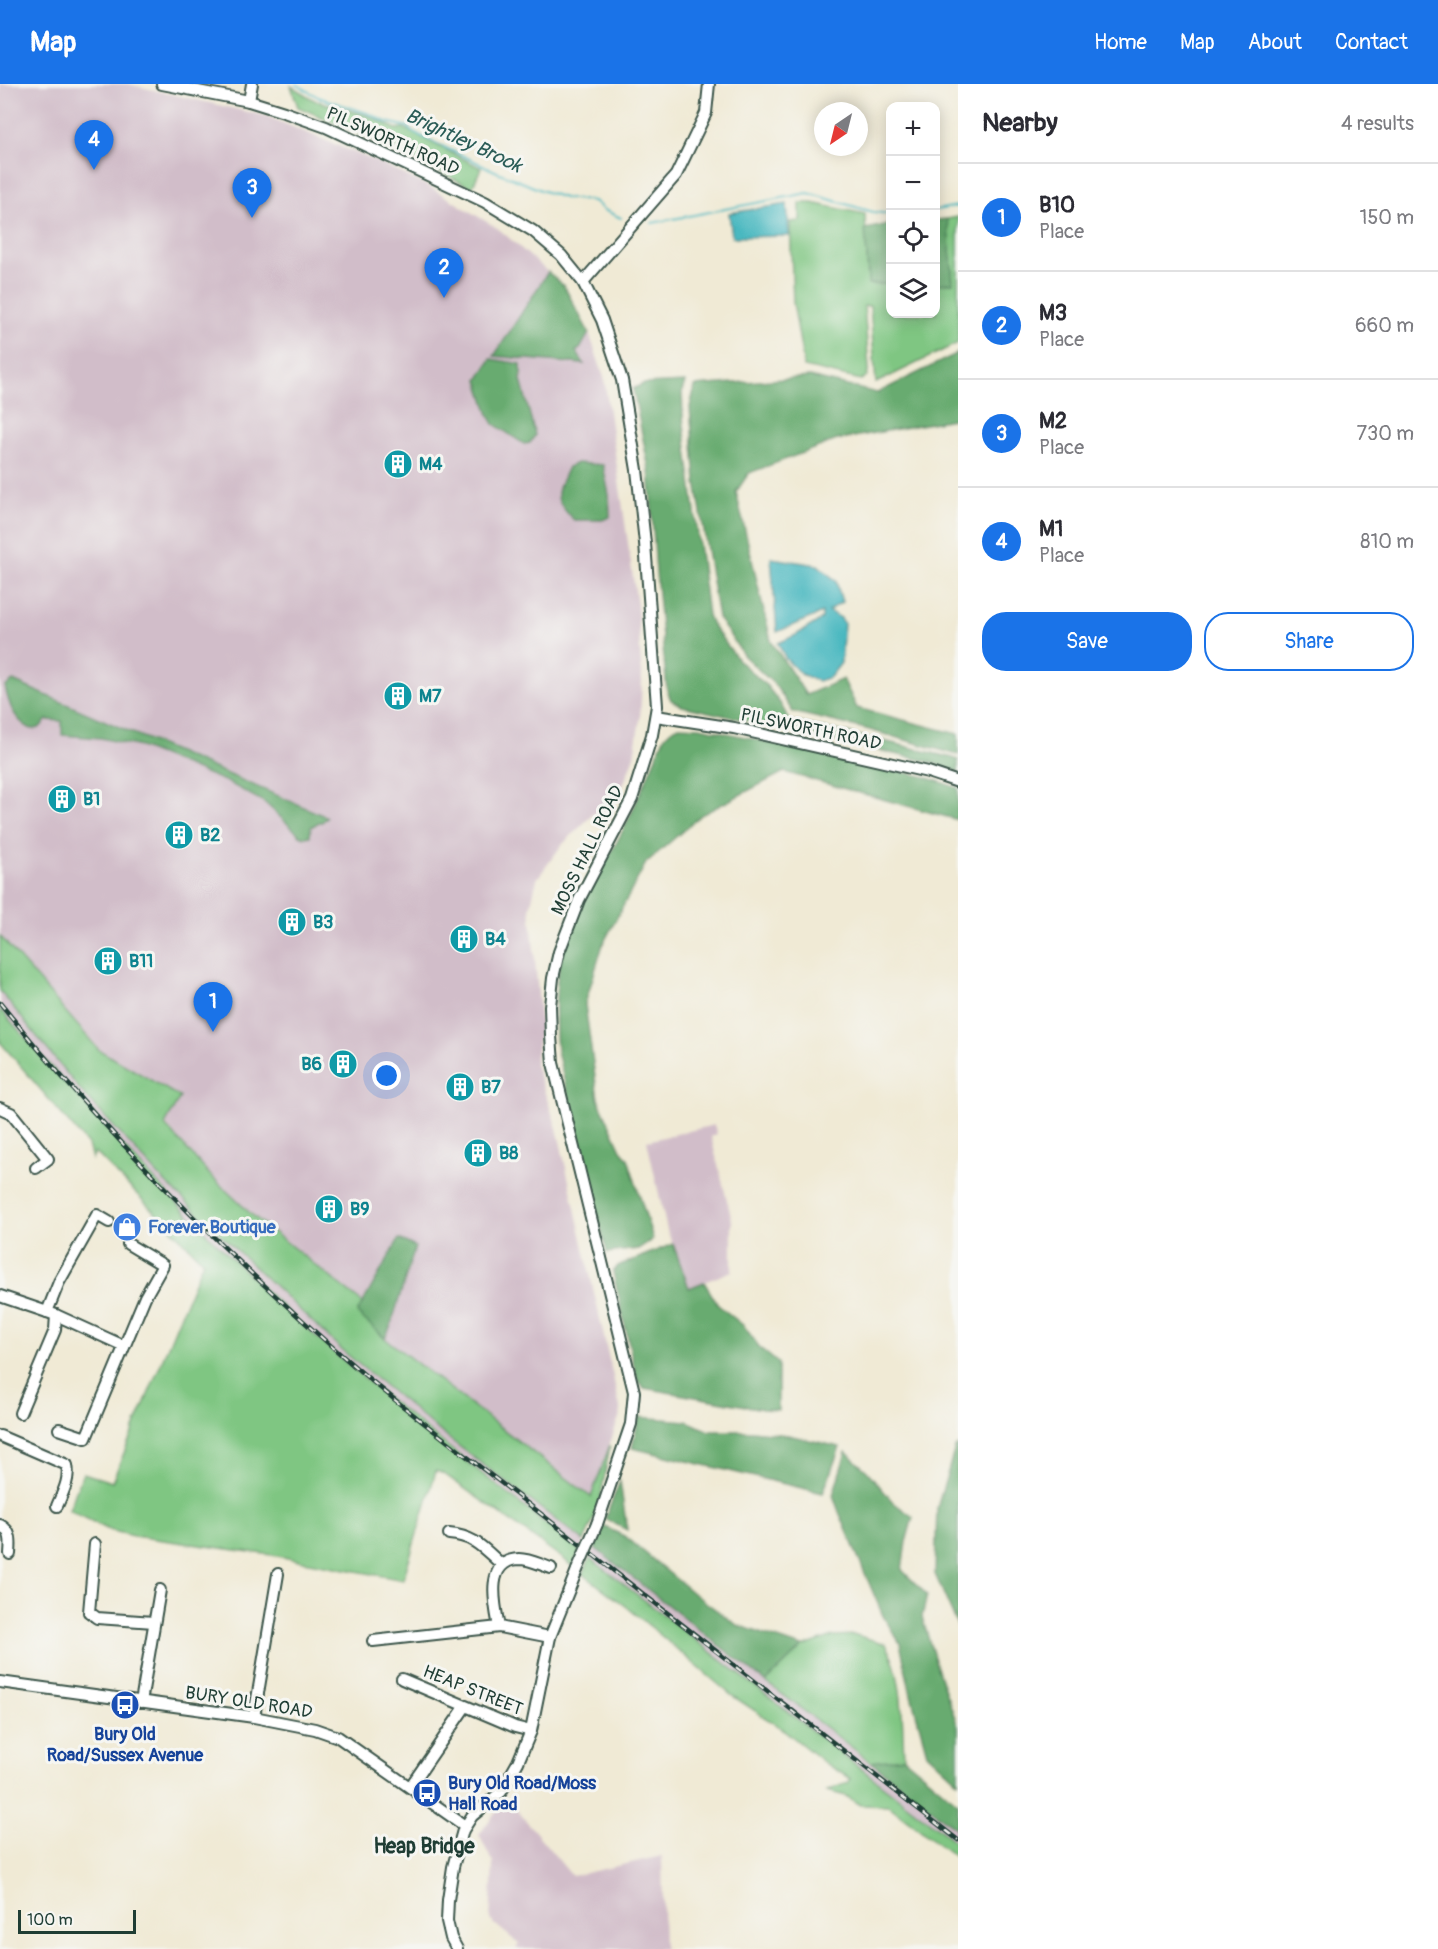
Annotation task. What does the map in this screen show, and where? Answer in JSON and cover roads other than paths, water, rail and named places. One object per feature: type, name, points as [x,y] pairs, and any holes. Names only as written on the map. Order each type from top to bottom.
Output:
[{"type":"street","name":"PILSWORTH ROAD","points":[[162,84],[249,102],[326,127],[485,202],[533,231],[561,255],[583,282]]},
{"type":"street","points":[[249,102],[252,84]]},
{"type":"street","points":[[583,282],[676,175],[706,113],[709,84]]},
{"type":"street","name":"MOSS HALL ROAD","points":[[465,1826],[472,1816],[501,1792],[518,1762],[531,1731],[550,1637],[597,1524],[631,1424],[634,1392],[553,1063],[550,1005],[557,960],[567,927],[632,799],[656,716],[657,686],[645,543],[637,470],[624,392],[602,320],[583,282]]},
{"type":"street","name":"PILSWORTH ROAD","points":[[656,716],[734,728],[928,772],[958,782]]},
{"type":"street","points":[[0,1108],[11,1113],[48,1159],[36,1168]]},
{"type":"street","points":[[20,1413],[55,1330],[52,1314],[59,1282],[97,1215],[109,1222]]},
{"type":"street","points":[[59,1429],[86,1438],[145,1297],[163,1265],[128,1244]]},
{"type":"street","points":[[0,1296],[52,1314],[124,1346]]},
{"type":"street","points":[[0,1436],[67,1464],[69,1472],[67,1482],[57,1506]]},
{"type":"street","points":[[0,1525],[4,1527],[11,1539],[10,1554]]},
{"type":"street","points":[[450,1534],[473,1539],[502,1565]]},
{"type":"street","points":[[95,1544],[89,1612],[97,1618],[154,1622]]},
{"type":"street","points":[[499,1627],[494,1591],[496,1575],[502,1565],[518,1559],[551,1568]]},
{"type":"street","points":[[254,1717],[278,1574]]},
{"type":"street","points":[[141,1702],[160,1590]]},
{"type":"street","points":[[373,1641],[499,1627],[550,1637]]},
{"type":"street","name":"HEAP STREET","points":[[402,1679],[465,1707],[531,1731]]},
{"type":"street","name":"BURY OLD ROAD","points":[[0,1682],[254,1717],[315,1729],[338,1737],[465,1826]]},
{"type":"street","points":[[410,1787],[465,1707]]},
{"type":"street","points":[[457,1949],[451,1938],[447,1921],[448,1900],[453,1867],[465,1826]]},
{"type":"water","points":[[787,204],[789,236],[732,237],[729,213]]},
{"type":"water","points":[[771,558],[818,565],[836,581],[842,602],[828,611],[841,618],[844,623],[841,663],[830,677],[818,681],[801,674],[786,659],[778,643],[822,619],[822,613],[777,632]]},
{"type":"waterway","name":"Brightley Brook","points":[[296,84],[318,97],[370,114],[386,122],[409,127],[421,136],[541,190],[564,198],[594,201],[604,210],[621,218]]},
{"type":"waterway","name":"Brightley Brook","points":[[652,223],[808,193],[873,212],[886,214]]},
{"type":"waterway","name":"Brightley Brook","points":[[940,209],[958,206]]},
{"type":"railway","points":[[0,1003],[82,1099],[169,1192],[213,1237],[353,1365],[429,1427],[958,1840]]},
{"type":"place","name":"M1","points":[[94,170]]},
{"type":"place","name":"M2","points":[[252,218]]},
{"type":"place","name":"M3","points":[[444,298]]},
{"type":"place","name":"M4","points":[[398,464]]},
{"type":"place","name":"M7","points":[[398,696]]},
{"type":"place","name":"B1","points":[[62,799]]},
{"type":"place","name":"B2","points":[[179,835]]},
{"type":"place","name":"B3","points":[[292,922]]},
{"type":"place","name":"B4","points":[[464,939]]},
{"type":"place","name":"B11","points":[[108,961]]},
{"type":"place","name":"B10","points":[[213,1032]]},
{"type":"place","name":"B6","points":[[343,1064]]},
{"type":"place","name":"B7","points":[[460,1087]]},
{"type":"place","name":"B8","points":[[478,1153]]},
{"type":"place","name":"B9","points":[[329,1209]]},
{"type":"place","name":"Forever Boutique","points":[[127,1227]]},
{"type":"place","name":"Bury Old Road/Sussex Avenue","points":[[125,1705]]},
{"type":"place","name":"Bury Old Road/Moss Hall Road","points":[[427,1793]]},
{"type":"district","name":"Heap Bridge","points":[[424,1846]]}]
